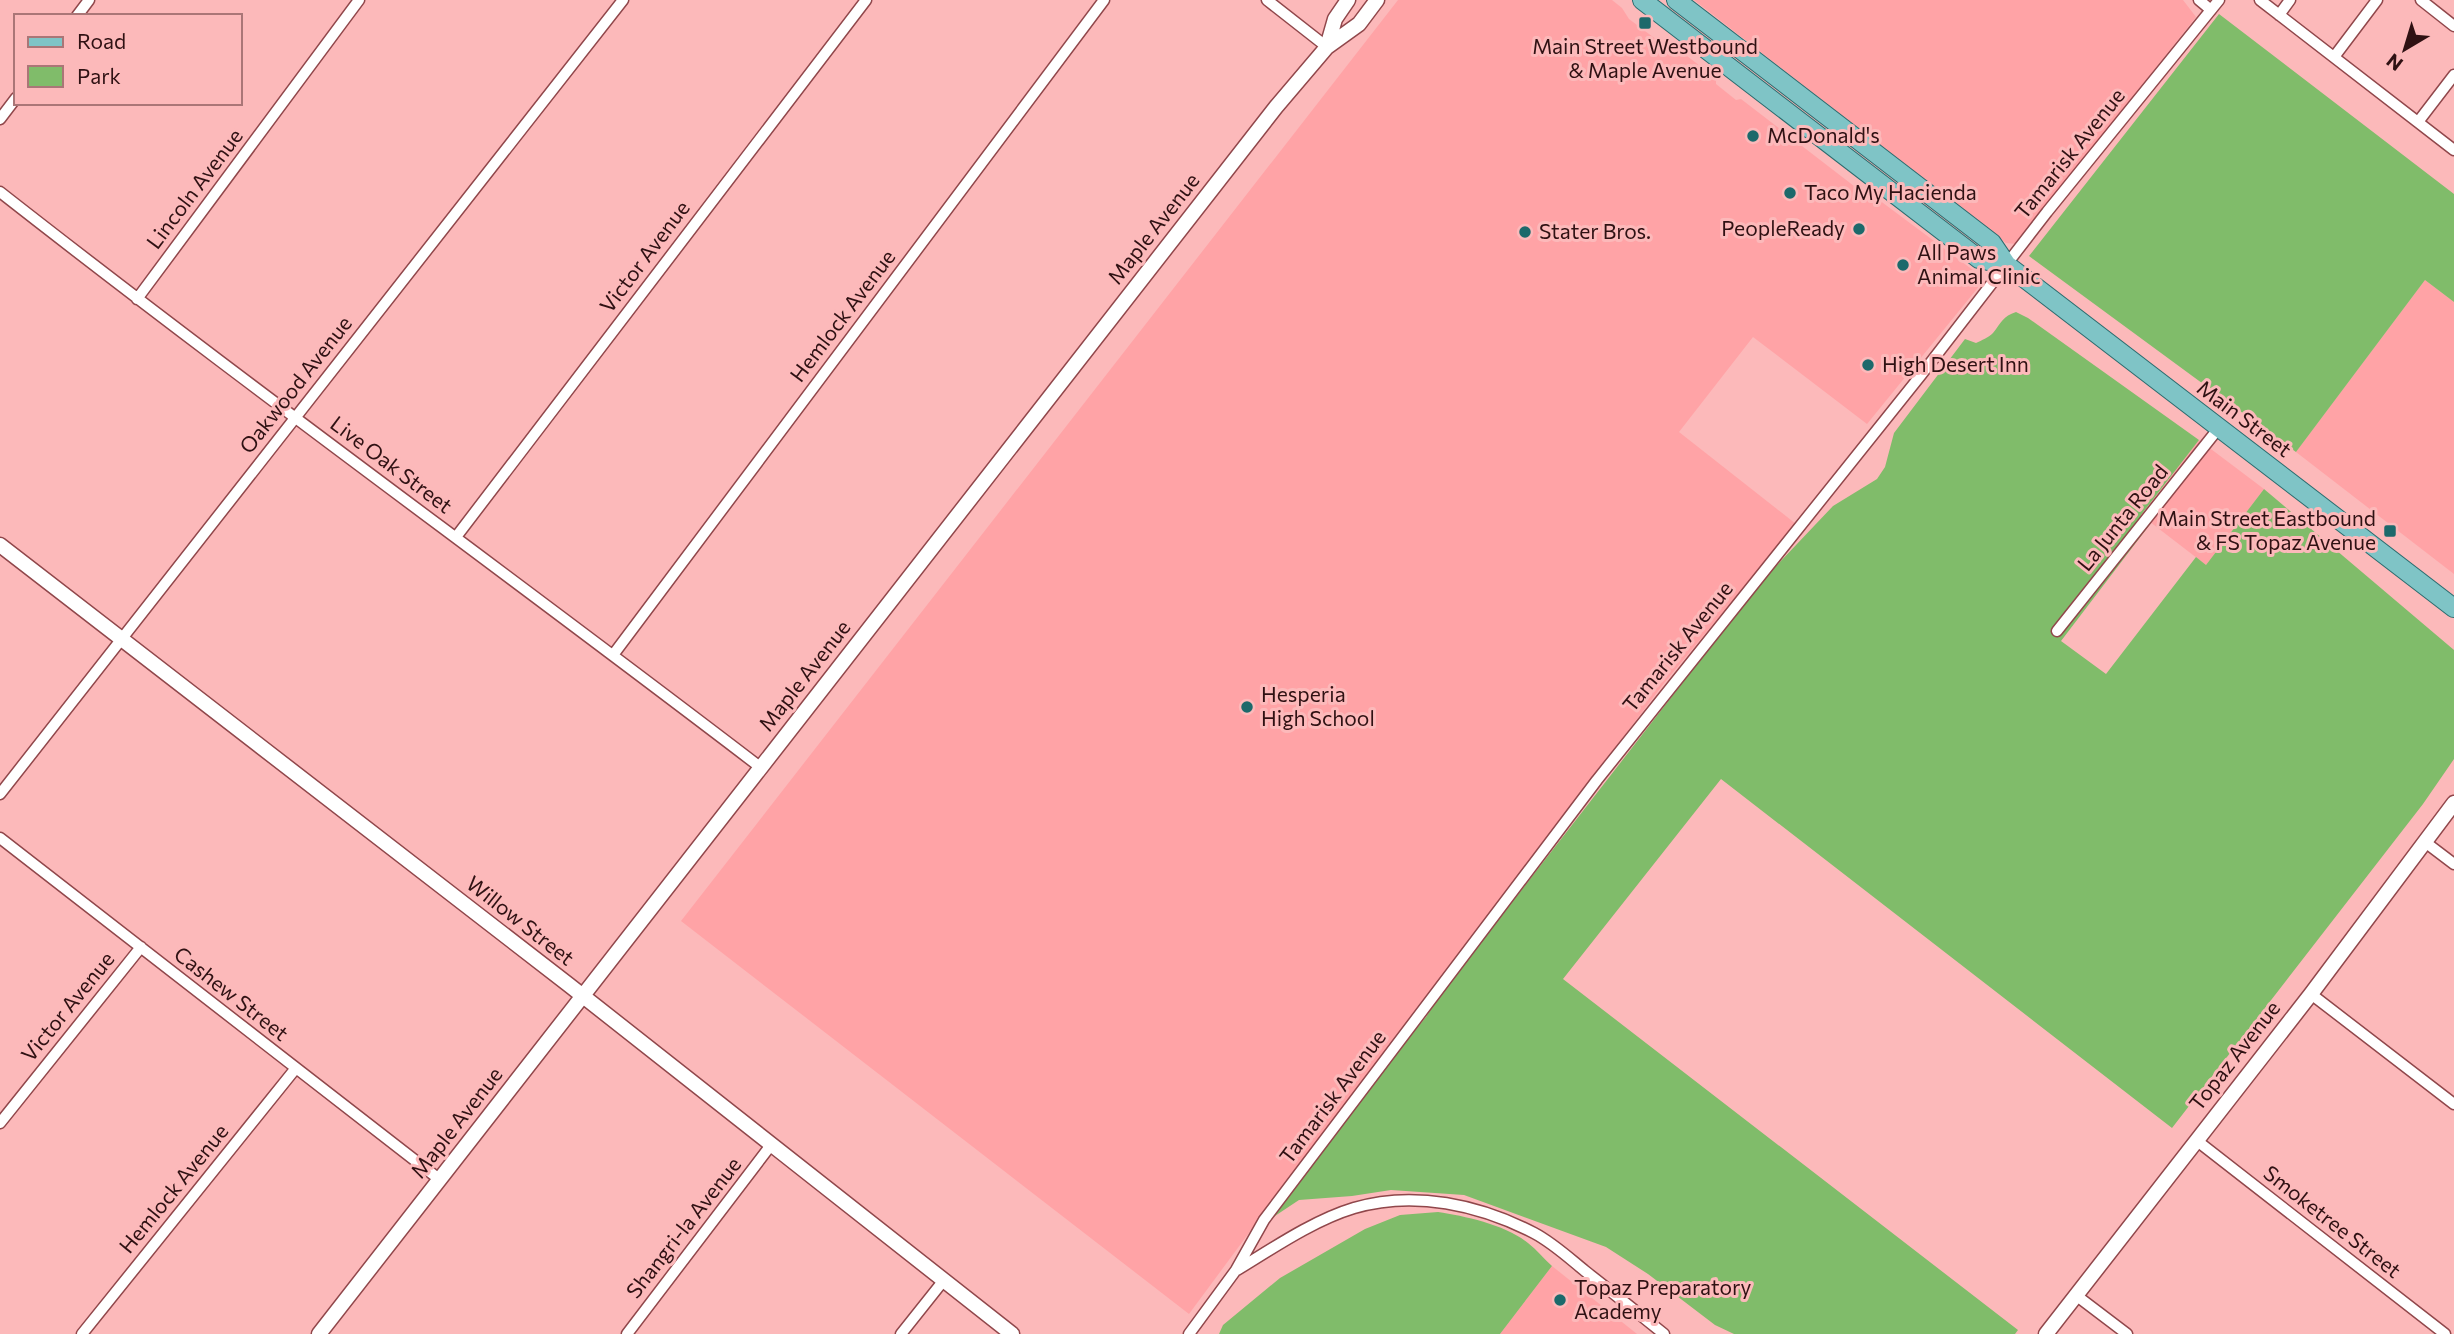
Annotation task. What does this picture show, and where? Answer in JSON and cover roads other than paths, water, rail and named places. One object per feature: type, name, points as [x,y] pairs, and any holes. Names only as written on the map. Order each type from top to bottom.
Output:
[{"type":"main road","name":"Main Street","points":[[1642,0],[1979,259],[2007,265]]},
{"type":"main road","name":"Main Street","points":[[1676,0],[1992,243],[2007,265],[2454,608]]},
{"type":"main road","points":[[1739,75],[1757,72],[1798,103],[1809,102]]},
{"type":"street","name":"Lincoln Avenue","points":[[137,299],[359,0]]},
{"type":"street","name":"Oakwood Avenue","points":[[0,794],[623,0]]},
{"type":"street","name":"Victor Avenue","points":[[456,537],[866,0]]},
{"type":"street","name":"Hemlock Avenue","points":[[613,655],[1104,0]]},
{"type":"street","points":[[1267,0],[1327,47]]},
{"type":"street","name":"Maple Avenue","points":[[1327,47],[1335,19],[1348,0]]},
{"type":"street","name":"Maple Avenue","points":[[319,1334],[1276,107],[1327,47],[1359,24],[1377,0]]},
{"type":"street","points":[[2199,0],[2211,10]]},
{"type":"street","name":"Tamarisk Avenue","points":[[1189,1334],[1236,1270],[1264,1220],[1597,780],[2047,212],[2219,0]]},
{"type":"street","points":[[2260,0],[2454,150]]},
{"type":"street","points":[[2279,15],[2290,0]]},
{"type":"street","points":[[2334,57],[2377,0]]},
{"type":"street","points":[[2420,0],[2454,26]]},
{"type":"street","points":[[2418,122],[2454,75]]},
{"type":"street","points":[[0,119],[14,101]]},
{"type":"street","name":"Live Oak Street","points":[[0,192],[137,299],[760,768]]},
{"type":"street","name":"La Junta Road","points":[[2057,631],[2218,429]]},
{"type":"street","name":"Willow Street","points":[[0,545],[584,997],[1012,1334]]},
{"type":"street","name":"Topaz Avenue","points":[[2046,1334],[2311,994],[2454,803]]},
{"type":"street","name":"Cashew Street","points":[[0,838],[439,1179]]},
{"type":"street","points":[[2425,842],[2454,864]]},
{"type":"street","name":"Victor Avenue","points":[[0,1123],[141,947]]},
{"type":"street","points":[[2311,994],[2454,1104]]},
{"type":"street","name":"Hemlock Avenue","points":[[82,1334],[296,1068]]},
{"type":"street","name":"Smoketree Street","points":[[2196,1140],[2445,1334]]},
{"type":"street","name":"Shangri-la Avenue","points":[[626,1334],[771,1145]]},
{"type":"street","points":[[1236,1270],[1290,1237],[1354,1208],[1395,1200],[1431,1200],[1482,1211],[1535,1234],[1563,1253],[1664,1334]]},
{"type":"street","points":[[901,1334],[944,1280]]},
{"type":"street","points":[[2077,1296],[2127,1334]]},
{"type":"place","name":"Main Street Westbound & Maple Avenue","points":[[1645,23]]},
{"type":"place","name":"McDonald's","points":[[1753,136]]},
{"type":"place","name":"Taco My Hacienda","points":[[1790,193]]},
{"type":"place","name":"PeopleReady","points":[[1859,229]]},
{"type":"place","name":"Stater Bros.","points":[[1525,232]]},
{"type":"place","name":"All Paws Animal Clinic","points":[[1903,265]]},
{"type":"place","name":"High Desert Inn","points":[[1868,365]]},
{"type":"place","name":"Main Street Eastbound & FS Topaz Avenue","points":[[2390,531]]},
{"type":"place","name":"Hesperia High School","points":[[1247,707]]},
{"type":"place","name":"Topaz Preparatory Academy","points":[[1560,1300]]}]
